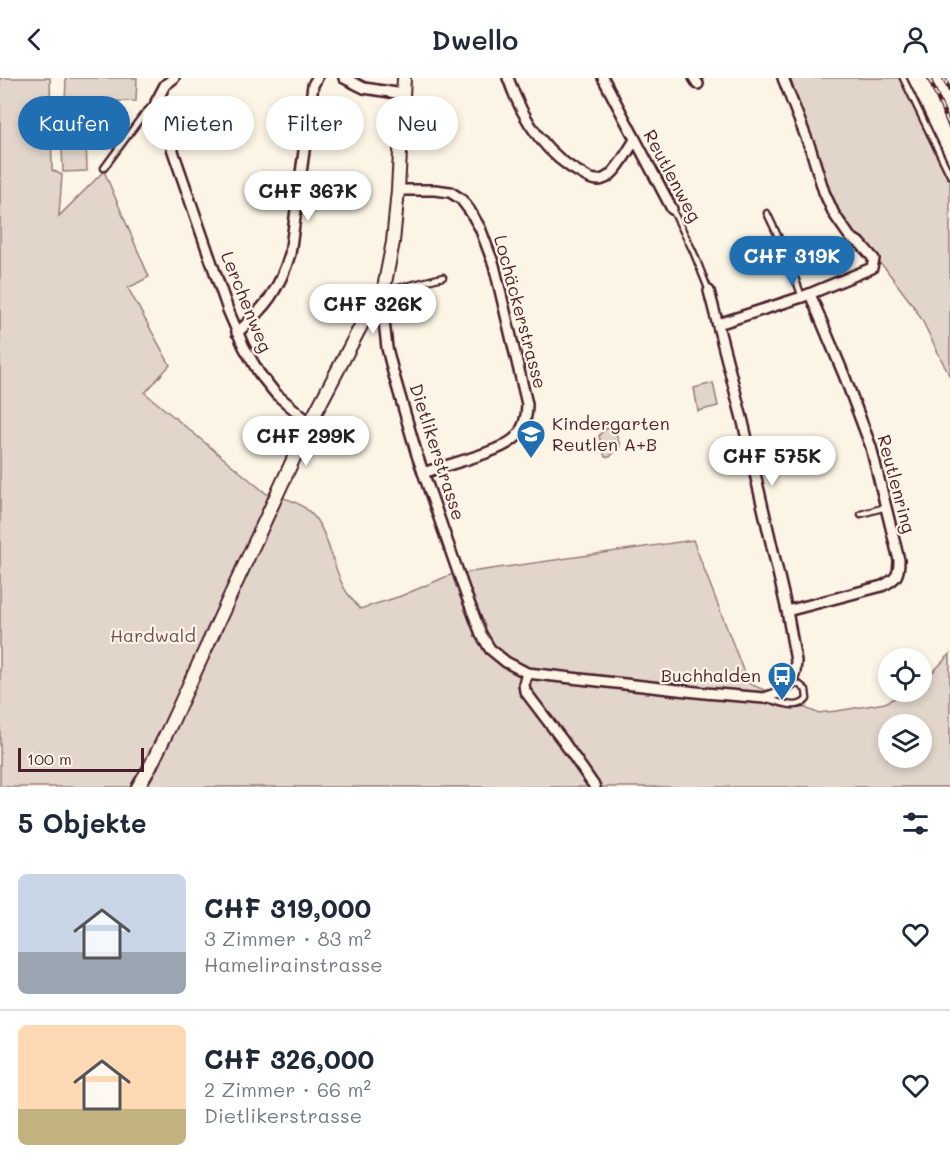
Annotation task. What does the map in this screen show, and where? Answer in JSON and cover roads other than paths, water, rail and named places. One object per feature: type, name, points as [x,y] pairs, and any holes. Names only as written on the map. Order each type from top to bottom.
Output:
[{"type":"street","points":[[159,96],[165,85],[174,78]]},
{"type":"street","points":[[237,333],[267,302],[283,275],[290,254],[312,85],[317,78]]},
{"type":"street","points":[[344,78],[364,88],[403,94]]},
{"type":"street","name":"Dietlikerstrasse","points":[[404,78],[398,190],[393,242],[384,292],[383,312],[387,348],[423,473],[481,634],[490,649],[506,662],[527,673]]},
{"type":"street","points":[[508,78],[519,107],[534,133],[560,160],[587,177],[599,180],[609,176],[635,141]]},
{"type":"street","name":"Reutlenweg","points":[[604,78],[672,209]]},
{"type":"street","points":[[718,324],[806,296],[872,268],[874,259],[861,244],[850,237],[834,214],[824,192],[812,150],[783,78]]},
{"type":"street","name":"Lerchenweg","points":[[173,150],[228,310],[249,357],[278,396],[310,423]]},
{"type":"street","name":"Lochäckerstrasse","points":[[398,190],[450,192],[461,199],[470,211],[480,228],[494,264],[527,404],[525,424],[507,444],[423,473]]},
{"type":"street","points":[[595,787],[525,691],[527,673],[764,698],[779,693],[791,683],[795,672],[796,661],[787,611],[743,422],[709,291]]},
{"type":"street","name":"Reutlenring","points":[[787,611],[882,586],[892,581],[899,573],[899,560],[871,447],[844,375],[806,296]]},
{"type":"street","points":[[138,787],[170,726],[310,423],[363,322],[368,316],[383,312]]},
{"type":"lane","points":[[903,78],[950,175]]},
{"type":"lane","points":[[104,168],[142,116]]},
{"type":"lane","name":"Reutlenweg","points":[[672,209],[693,251],[709,291]]},
{"type":"lane","points":[[767,213],[806,296]]},
{"type":"lane","points":[[384,292],[443,277]]},
{"type":"lane","points":[[861,514],[886,507]]},
{"type":"lane","points":[[764,698],[797,706],[804,704],[807,699],[806,690],[800,685],[791,683]]},
{"type":"railway","points":[[929,78],[950,127]]},
{"type":"railway","points":[[944,78],[950,91]]},
{"type":"place","name":"Kindergarten Reutlen A+B","points":[[531,460]]},
{"type":"place","name":"Buchhalden","points":[[782,702]]},
{"type":"park label","name":"Hardwald","points":[[153,636]]}]
